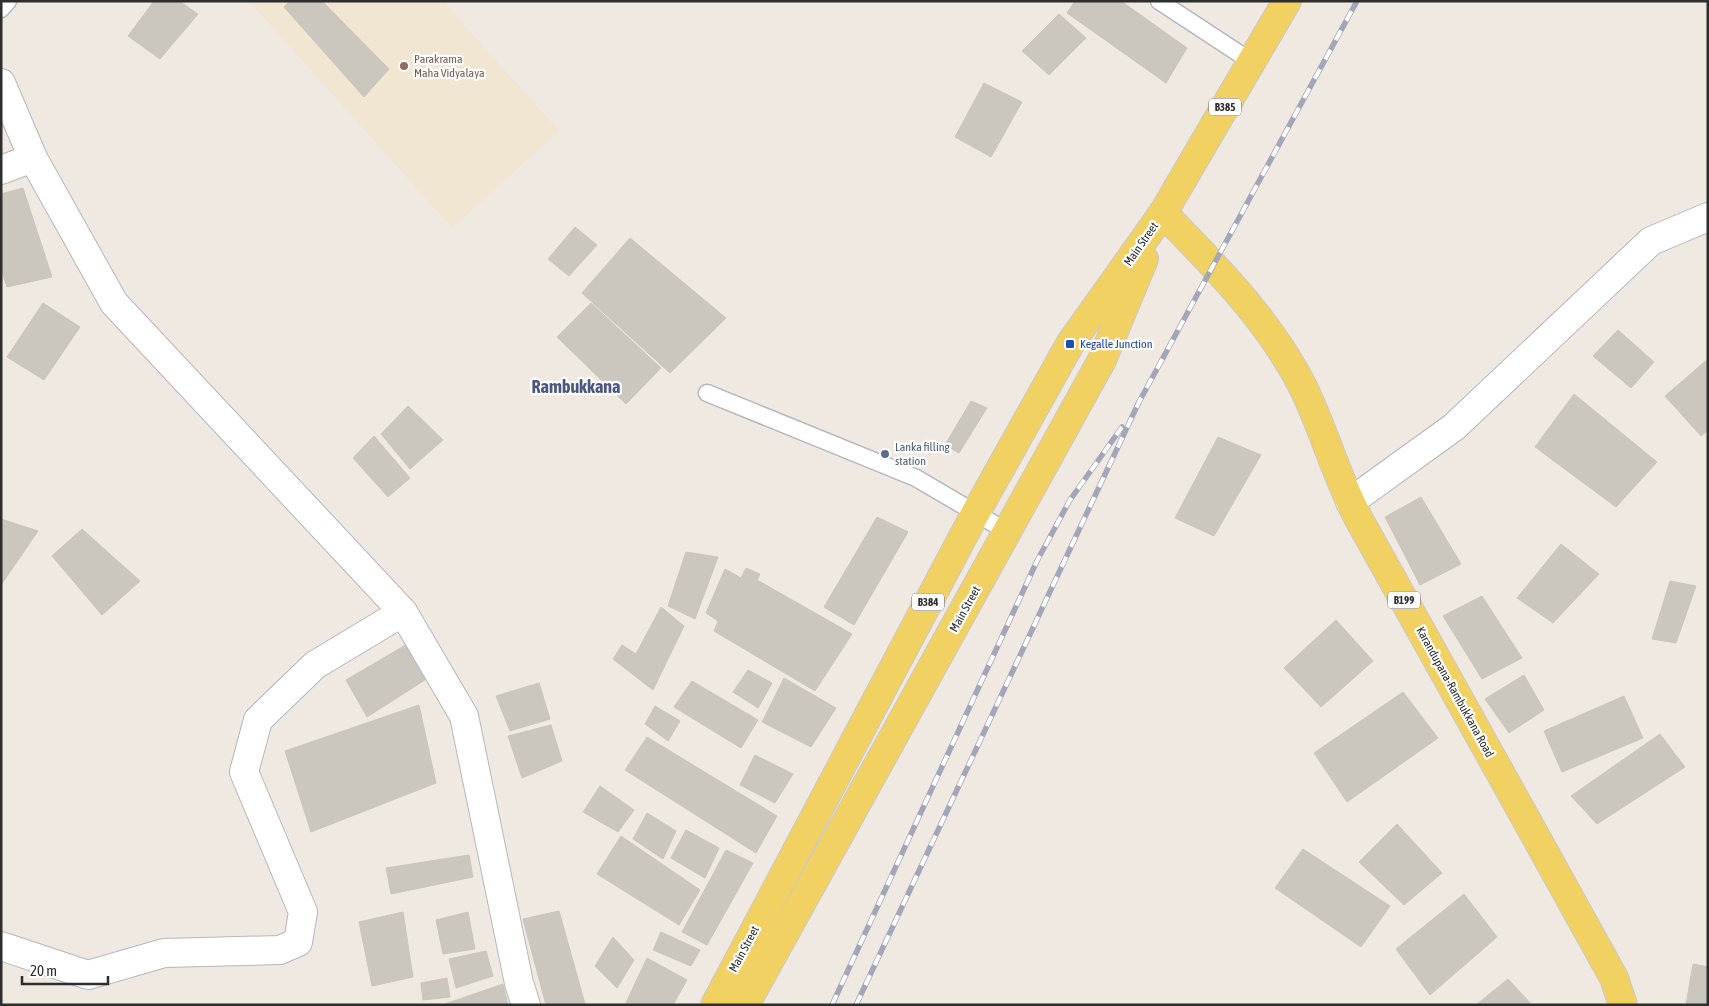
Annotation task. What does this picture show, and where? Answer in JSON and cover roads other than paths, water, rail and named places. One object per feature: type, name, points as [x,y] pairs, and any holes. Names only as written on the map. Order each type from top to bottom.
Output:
[{"type":"main road","name":"B385","points":[[1163,214],[1287,1]]},
{"type":"main road","name":"Karandupana-Rambukkana Road","points":[[1163,214],[1214,266],[1256,314],[1281,349],[1303,388],[1350,502],[1614,978],[1623,1005]]},
{"type":"main road","name":"Main Street","points":[[715,1005],[975,514],[1070,344],[1163,214]]},
{"type":"main road","name":"Main Street","points":[[746,1005],[1102,360],[1163,214]]},
{"type":"street","points":[[1,83],[33,158],[114,303],[403,612],[464,716],[519,983],[526,1005]]},
{"type":"street","points":[[1,170],[33,158]]},
{"type":"street","points":[[1350,502],[1454,427],[1651,241],[1708,217]]},
{"type":"street","points":[[1,946],[88,975],[164,953],[280,950],[298,942],[302,912],[244,772],[258,720],[315,665],[403,612]]},
{"type":"lane","points":[[1,9],[8,1]]},
{"type":"lane","points":[[1159,1],[1252,62]]},
{"type":"lane","points":[[707,393],[916,478],[1008,532]]},
{"type":"railway","points":[[856,1005],[1139,402],[1357,1]]},
{"type":"railway","points":[[832,1005],[1037,561],[1070,500],[1122,427]]},
{"type":"place","name":"Parakrama Maha Vidyalaya","points":[[404,66]]},
{"type":"place","name":"Kegalle Junction","points":[[1070,344]]},
{"type":"place","name":"Lanka filling station","points":[[885,454]]},
{"type":"district","name":"Rambukkana","points":[[576,387]]}]
